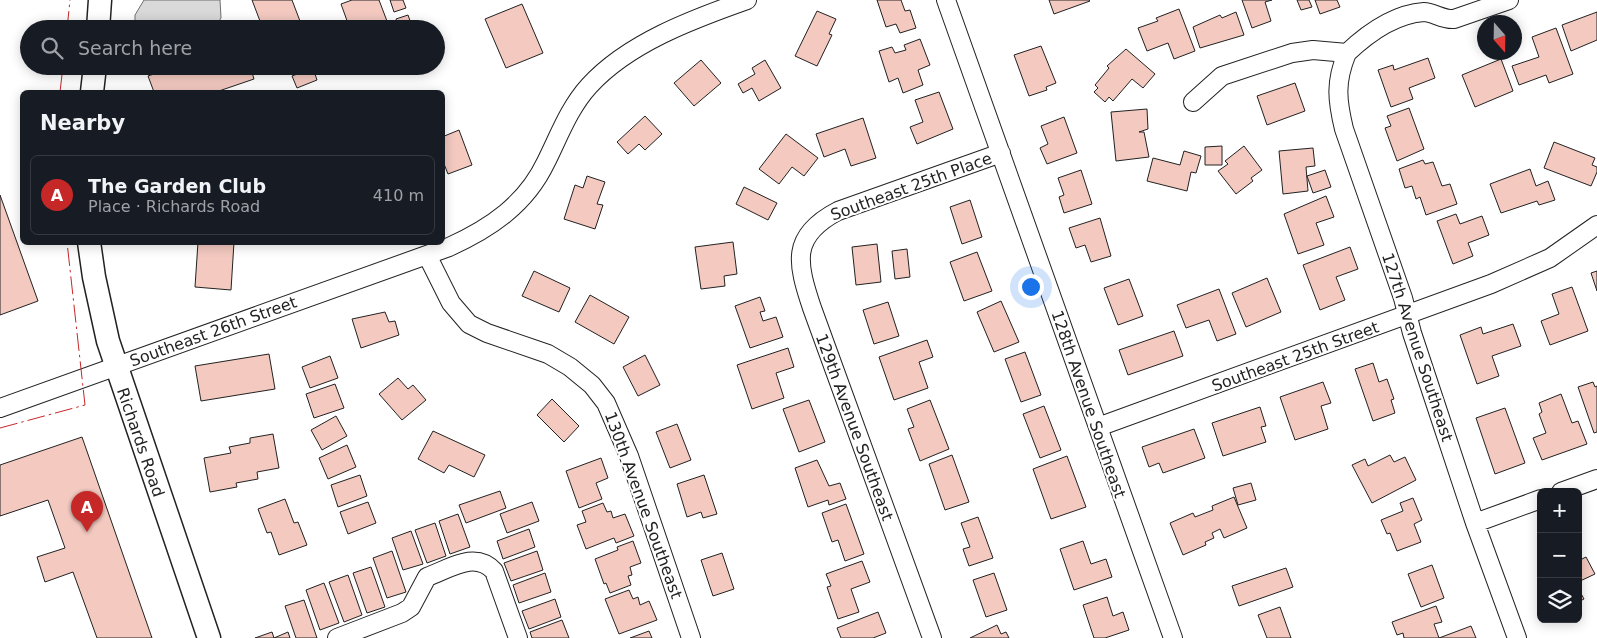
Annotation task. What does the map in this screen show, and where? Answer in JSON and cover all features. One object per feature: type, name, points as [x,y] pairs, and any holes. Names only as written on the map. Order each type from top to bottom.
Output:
[{"type":"main road","points":[[99,20],[100,0]]},
{"type":"main road","points":[[92,90],[94,75]]},
{"type":"main road","name":"Richards Road","points":[[90,245],[103,324],[115,366],[209,638]]},
{"type":"street","name":"128th Avenue Southeast","points":[[946,0],[1173,638]]},
{"type":"street","points":[[1193,102],[1222,76],[1292,53],[1313,50],[1346,53],[1364,37],[1382,25],[1424,6],[1445,20],[1454,19],[1510,0]]},
{"type":"street","name":"Southeast 26th Street","points":[[0,408],[427,255],[481,232],[519,203],[538,177],[569,113],[589,86],[614,64],[658,38],[741,1]]},
{"type":"street","name":"127th Avenue Southeast","points":[[1346,53],[1337,82],[1338,104],[1344,129],[1408,314],[1476,523],[1517,638]]},
{"type":"street","name":"Southeast 25th Place","points":[[822,219],[838,211],[1001,153]]},
{"type":"street","name":"129th Avenue Southeast","points":[[822,219],[806,235],[803,243],[801,257],[805,288],[932,638]]},
{"type":"street","name":"Southeast 25th Street","points":[[1098,427],[1491,284],[1550,258],[1597,225]]},
{"type":"street","name":"130th Avenue Southeast","points":[[427,255],[451,303],[469,324],[487,333],[548,354],[570,367],[592,385],[606,403],[629,456],[691,638]]},
{"type":"street","points":[[1572,488],[1597,479]]},
{"type":"street","points":[[1476,523],[1537,500]]},
{"type":"street","points":[[337,638],[402,614],[411,608],[427,577],[474,559],[486,562],[494,570],[518,638]]},
{"type":"shaded area","points":[[144,0],[220,0],[220,20],[135,20],[135,15]]},
{"type":"building","points":[[252,0],[292,0],[300,20],[260,20]]},
{"type":"building","points":[[352,0],[379,0],[387,20],[347,20],[341,4]]},
{"type":"building","points":[[390,0],[403,0],[406,8],[394,12]]},
{"type":"building","points":[[877,0],[901,0],[905,11],[910,10],[916,28],[900,33],[896,24],[886,27]]},
{"type":"building","points":[[1049,0],[1089,0],[1090,1],[1054,14]]},
{"type":"building","points":[[1242,0],[1272,0],[1265,2],[1271,21],[1252,28]]},
{"type":"building","points":[[1297,0],[1309,0],[1312,7],[1301,10]]},
{"type":"building","points":[[1315,0],[1337,0],[1340,7],[1320,14]]},
{"type":"building","points":[[522,4],[543,53],[506,68],[485,19]]},
{"type":"building","points":[[1179,9],[1195,51],[1174,59],[1168,43],[1147,51],[1138,28],[1158,21],[1156,18]]},
{"type":"building","points":[[817,11],[836,19],[829,34],[832,35],[817,66],[795,56]]},
{"type":"building","points":[[1236,12],[1244,35],[1200,48],[1193,27],[1220,15],[1222,18]]},
{"type":"building","points":[[1597,12],[1597,40],[1571,51],[1562,25]]},
{"type":"building","points":[[408,15],[410,20],[396,20]]},
{"type":"building","points":[[1556,28],[1573,74],[1549,83],[1546,75],[1519,85],[1512,66],[1539,57],[1532,37]]},
{"type":"building","points":[[920,39],[930,65],[918,70],[923,85],[903,93],[898,78],[889,82],[879,51],[892,47],[895,53],[906,50],[904,45]]},
{"type":"building","points":[[1041,46],[1056,83],[1046,87],[1047,90],[1029,96],[1014,55]]},
{"type":"building","points":[[1126,49],[1155,74],[1143,88],[1132,79],[1113,101],[1109,97],[1105,102],[1094,92],[1098,88],[1095,85],[1109,68],[1107,66]]},
{"type":"building","points":[[1428,58],[1435,78],[1409,88],[1413,99],[1391,107],[1378,70],[1393,65],[1394,70]]},
{"type":"building","points":[[701,60],[721,83],[694,106],[674,83]]},
{"type":"building","points":[[765,60],[781,88],[759,101],[752,88],[743,93],[738,84],[755,74],[752,68]]},
{"type":"building","points":[[1501,60],[1513,91],[1475,107],[1462,75]]},
{"type":"building","points":[[253,75],[254,79],[222,90],[153,90],[148,76]]},
{"type":"building","points":[[315,75],[317,80],[297,88],[292,76]]},
{"type":"building","points":[[1295,83],[1305,111],[1267,125],[1257,96]]},
{"type":"building","points":[[939,92],[953,129],[917,144],[910,127],[923,122],[915,100]]},
{"type":"building","points":[[1409,108],[1424,149],[1397,161],[1385,128],[1391,126],[1387,116]]},
{"type":"building","points":[[1147,109],[1148,129],[1139,132],[1144,132],[1149,157],[1116,161],[1111,112]]},
{"type":"building","points":[[645,116],[662,134],[645,150],[639,144],[628,154],[617,142]]},
{"type":"building","points":[[1064,117],[1077,153],[1047,164],[1040,148],[1048,144],[1041,126]]},
{"type":"building","points":[[863,118],[876,158],[851,166],[845,149],[824,157],[816,134]]},
{"type":"building","points":[[459,130],[472,165],[448,174],[445,166],[445,136]]},
{"type":"building","points":[[786,134],[818,158],[804,176],[792,167],[779,184],[759,169]]},
{"type":"building","points":[[1554,142],[1595,158],[1592,165],[1597,167],[1597,172],[1591,186],[1544,168]]},
{"type":"building","points":[[1222,146],[1222,165],[1205,165],[1205,147]]},
{"type":"building","points":[[1244,146],[1262,170],[1251,178],[1253,181],[1236,194],[1218,171],[1228,164],[1225,161]]},
{"type":"building","points":[[1313,148],[1315,166],[1306,167],[1308,191],[1283,194],[1279,151]]},
{"type":"building","points":[[1184,151],[1201,156],[1196,173],[1191,172],[1187,191],[1147,181],[1153,158],[1180,165]]},
{"type":"building","points":[[1423,160],[1425,164],[1433,162],[1442,186],[1450,184],[1457,204],[1426,215],[1420,197],[1416,199],[1412,186],[1405,188],[1399,169]]},
{"type":"building","points":[[1530,169],[1536,186],[1548,181],[1555,200],[1539,205],[1537,201],[1501,213],[1490,184]]},
{"type":"building","points":[[1081,170],[1092,204],[1064,213],[1059,197],[1064,195],[1058,178]]},
{"type":"building","points":[[1325,170],[1331,187],[1313,193],[1307,176]]},
{"type":"building","points":[[587,176],[605,182],[597,204],[603,205],[595,229],[564,219],[575,185],[583,188]]},
{"type":"building","points":[[744,187],[777,203],[768,220],[736,204]]},
{"type":"building","points":[[0,195],[38,301],[0,315]]},
{"type":"building","points":[[1326,196],[1334,217],[1316,223],[1324,245],[1298,254],[1284,214]]},
{"type":"building","points":[[970,200],[982,237],[962,244],[950,207]]},
{"type":"building","points":[[1456,214],[1460,224],[1482,216],[1489,235],[1468,243],[1473,256],[1453,264],[1437,221]]},
{"type":"building","points":[[1100,218],[1111,256],[1091,262],[1085,245],[1076,248],[1069,228]]},
{"type":"building","points":[[733,242],[737,274],[724,276],[725,286],[701,289],[695,247]]},
{"type":"building","points":[[877,244],[881,282],[856,285],[852,247]]},
{"type":"building","points":[[198,245],[234,245],[231,290],[195,287]]},
{"type":"building","points":[[1350,247],[1358,269],[1336,277],[1345,300],[1320,310],[1303,265]]},
{"type":"building","points":[[907,249],[910,277],[895,279],[892,251]]},
{"type":"building","points":[[977,252],[992,291],[964,301],[950,262]]},
{"type":"building","points":[[534,271],[570,288],[559,312],[522,296]]},
{"type":"building","points":[[1597,271],[1597,291],[1591,273]]},
{"type":"building","points":[[1267,278],[1281,312],[1246,327],[1232,293]]},
{"type":"building","points":[[1129,279],[1143,316],[1118,325],[1104,288]]},
{"type":"building","points":[[1572,287],[1588,331],[1550,345],[1541,321],[1559,314],[1552,294]]},
{"type":"building","points":[[1219,289],[1236,334],[1217,341],[1209,320],[1186,328],[1177,305]]},
{"type":"building","points":[[590,295],[629,317],[614,344],[575,322]]},
{"type":"building","points":[[760,297],[765,311],[760,312],[763,321],[776,317],[783,337],[750,348],[735,306]]},
{"type":"building","points":[[1001,301],[1019,342],[994,352],[977,312]]},
{"type":"building","points":[[888,302],[899,336],[874,344],[863,310]]},
{"type":"building","points":[[385,312],[389,322],[395,321],[399,335],[361,348],[352,319]]},
{"type":"building","points":[[1513,324],[1521,346],[1492,356],[1499,376],[1477,384],[1460,335],[1481,327],[1483,334]]},
{"type":"building","points":[[1174,331],[1183,356],[1128,375],[1119,350]]},
{"type":"building","points":[[927,340],[933,357],[919,362],[928,388],[894,400],[879,357]]},
{"type":"building","points":[[788,348],[794,367],[776,373],[784,398],[752,409],[737,365]]},
{"type":"building","points":[[1025,352],[1041,395],[1021,402],[1005,359]]},
{"type":"building","points":[[269,354],[275,389],[201,401],[195,366]]},
{"type":"building","points":[[645,355],[660,385],[638,396],[623,367]]},
{"type":"building","points":[[330,356],[338,378],[310,388],[302,367]]},
{"type":"building","points":[[1373,363],[1379,382],[1387,379],[1394,399],[1391,400],[1395,413],[1373,421],[1355,369]]},
{"type":"building","points":[[398,378],[408,389],[413,385],[426,400],[402,420],[379,394]]},
{"type":"building","points":[[1323,382],[1331,403],[1321,406],[1328,429],[1295,440],[1280,397]]},
{"type":"building","points":[[1593,382],[1595,387],[1597,386],[1597,432],[1594,433],[1578,387]]},
{"type":"building","points":[[335,384],[344,408],[314,418],[306,394]]},
{"type":"building","points":[[1561,394],[1572,423],[1578,421],[1587,444],[1542,460],[1533,438],[1546,433],[1539,414],[1542,412],[1539,403]]},
{"type":"building","points":[[552,399],[579,426],[564,442],[537,415]]},
{"type":"building","points":[[809,400],[825,442],[799,452],[783,409]]},
{"type":"building","points":[[930,400],[949,449],[920,461],[908,429],[914,427],[907,409]]},
{"type":"building","points":[[1044,406],[1061,450],[1040,458],[1023,414]]},
{"type":"building","points":[[1260,407],[1266,426],[1261,427],[1266,442],[1223,456],[1212,423]]},
{"type":"building","points":[[1505,408],[1525,463],[1495,474],[1476,418]]},
{"type":"building","points":[[336,416],[347,436],[322,450],[311,430]]},
{"type":"building","points":[[677,424],[691,460],[670,468],[656,432]]},
{"type":"building","points":[[1194,429],[1205,458],[1163,473],[1159,463],[1149,467],[1142,447]]},
{"type":"building","points":[[433,431],[485,455],[474,477],[449,465],[444,473],[418,459]]},
{"type":"building","points":[[273,434],[279,468],[257,472],[258,479],[236,483],[237,487],[210,492],[204,458],[231,453],[229,447],[250,443],[250,438]]},
{"type":"building","points":[[82,437],[152,638],[97,638],[73,572],[45,582],[37,557],[65,548],[48,500],[0,516],[0,465]]},
{"type":"building","points":[[347,445],[356,467],[328,479],[319,458]]},
{"type":"building","points":[[952,455],[969,502],[945,510],[929,464]]},
{"type":"building","points":[[1390,455],[1394,462],[1405,457],[1416,480],[1372,503],[1352,465],[1365,459],[1368,466]]},
{"type":"building","points":[[1067,456],[1086,507],[1051,519],[1033,469]]},
{"type":"building","points":[[601,458],[608,478],[596,483],[602,499],[579,508],[566,471]]},
{"type":"building","points":[[817,460],[829,486],[840,483],[846,499],[829,505],[828,500],[808,507],[795,468]]},
{"type":"building","points":[[360,475],[367,496],[338,507],[331,485]]},
{"type":"building","points":[[704,475],[717,514],[703,518],[701,512],[687,517],[677,484]]},
{"type":"building","points":[[1251,483],[1256,500],[1238,505],[1233,488]]},
{"type":"building","points":[[500,491],[506,508],[466,523],[459,505]]},
{"type":"building","points":[[1234,497],[1247,528],[1224,538],[1220,529],[1212,533],[1214,538],[1205,542],[1206,545],[1183,555],[1170,523],[1193,513],[1195,517],[1213,510],[1212,506]]},
{"type":"building","points":[[1413,498],[1422,520],[1414,524],[1421,542],[1397,551],[1390,533],[1387,534],[1381,520],[1403,511],[1400,503]]},
{"type":"building","points":[[285,499],[294,523],[298,522],[307,545],[279,555],[271,532],[267,533],[258,509]]},
{"type":"building","points":[[368,502],[376,523],[348,534],[340,512]]},
{"type":"building","points":[[532,502],[539,521],[507,533],[500,514]]},
{"type":"building","points":[[603,503],[607,512],[611,511],[613,518],[625,514],[634,536],[616,543],[614,538],[586,549],[577,525],[586,522],[582,511]]},
{"type":"building","points":[[846,504],[864,554],[845,561],[838,540],[832,542],[822,513]]},
{"type":"building","points":[[458,514],[470,547],[450,554],[439,521]]},
{"type":"building","points":[[978,517],[993,558],[969,566],[963,549],[970,547],[961,523]]},
{"type":"building","points":[[435,523],[446,556],[427,563],[415,530]]},
{"type":"building","points":[[529,529],[535,547],[503,559],[497,541]]},
{"type":"building","points":[[411,531],[423,564],[403,570],[392,538]]},
{"type":"building","points":[[633,541],[641,563],[630,567],[632,575],[628,576],[631,585],[610,593],[606,583],[604,584],[595,559],[618,550],[617,547]]},
{"type":"building","points":[[1083,541],[1091,564],[1106,559],[1112,577],[1074,590],[1060,549]]},
{"type":"building","points":[[392,551],[406,592],[387,598],[373,558]]},
{"type":"building","points":[[537,551],[543,570],[511,581],[504,563]]},
{"type":"building","points":[[722,553],[734,589],[713,596],[701,560]]},
{"type":"building","points":[[1586,557],[1595,574],[1582,580],[1582,578],[1582,559]]},
{"type":"building","points":[[862,561],[870,582],[851,589],[859,612],[838,619],[827,587],[831,586],[826,574]]},
{"type":"building","points":[[1432,565],[1444,598],[1421,607],[1408,574]]},
{"type":"building","points":[[371,567],[385,607],[367,613],[353,573]]},
{"type":"building","points":[[1286,568],[1293,587],[1239,606],[1232,586]]},
{"type":"building","points":[[545,573],[551,592],[519,603],[513,585]]},
{"type":"building","points":[[994,573],[1007,610],[986,617],[973,580]]},
{"type":"building","points":[[348,575],[362,615],[344,622],[329,582]]},
{"type":"building","points":[[324,583],[339,623],[320,630],[306,590]]},
{"type":"building","points":[[629,590],[633,599],[638,597],[640,605],[649,601],[657,620],[619,634],[605,599]]},
{"type":"building","points":[[1107,597],[1113,616],[1123,612],[1129,630],[1105,638],[1094,638],[1083,605]]},
{"type":"building","points":[[555,599],[561,617],[529,629],[522,611]]},
{"type":"building","points":[[304,600],[317,638],[296,638],[285,606]]},
{"type":"building","points":[[1436,606],[1442,622],[1434,624],[1439,638],[1404,638],[1403,633],[1397,635],[1392,622]]},
{"type":"building","points":[[1280,607],[1291,638],[1267,638],[1258,615]]},
{"type":"building","points":[[878,612],[886,633],[873,638],[841,638],[837,628]]},
{"type":"building","points":[[562,620],[569,638],[532,638],[530,632]]},
{"type":"building","points":[[997,625],[1001,634],[1006,632],[1009,638],[970,638]]},
{"type":"building","points":[[1471,626],[1476,638],[1439,638]]},
{"type":"building","points":[[649,631],[652,638],[630,638]]},
{"type":"building","points":[[272,632],[274,638],[255,638]]},
{"type":"building","points":[[288,632],[290,638],[274,638]]},
{"type":"power","points":[[68,20],[70,0]]},
{"type":"power","points":[[60,90],[62,75]]},
{"type":"power","points":[[0,428],[85,405],[67,245]]},
{"type":"place","name":"The Garden Club","points":[[87,532]]}]
